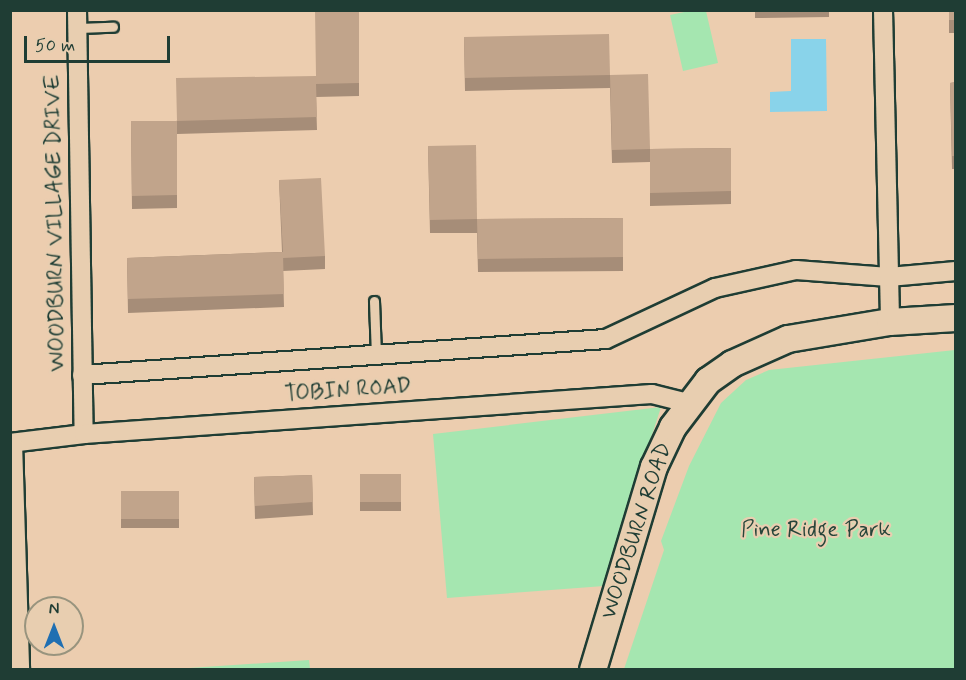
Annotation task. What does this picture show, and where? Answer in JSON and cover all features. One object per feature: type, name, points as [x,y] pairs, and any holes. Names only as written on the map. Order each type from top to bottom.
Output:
[{"type":"street","points":[[883,10],[890,322]]},
{"type":"street","name":"WOODBURN VILLAGE DRIVE","points":[[77,19],[81,375],[84,434]]},
{"type":"street","points":[[81,375],[606,339],[715,288],[796,270],[889,277],[956,271]]},
{"type":"street","name":"WOODBURN ROAD","points":[[593,669],[654,467],[688,403],[708,381],[761,349],[817,332],[890,322],[956,318]]},
{"type":"street","name":"TOBIN ROAD","points":[[12,443],[84,434],[652,394],[688,403]]},
{"type":"street","points":[[12,443],[20,669]]},
{"type":"lane","points":[[77,19],[113,27]]},
{"type":"lane","points":[[375,301],[376,356]]},
{"type":"green space","points":[[689,11],[706,11],[718,63],[683,71],[670,15]]},
{"type":"green space","name":"Pine Ridge Park","points":[[955,350],[955,669],[624,669],[664,550],[661,541],[689,466],[721,403],[746,380],[769,370]]},
{"type":"green space","points":[[661,407],[604,586],[447,598],[433,434]]},
{"type":"green space","points":[[309,660],[310,669],[189,668]]},
{"type":"water","points":[[791,39],[826,39],[827,111],[770,112],[770,92],[791,91]]},
{"type":"building","points":[[315,10],[359,10],[359,83],[316,84],[317,117],[177,121],[176,78],[316,76]]},
{"type":"building","points":[[949,10],[956,10],[956,20],[949,20]]},
{"type":"building","points":[[609,34],[610,75],[465,78],[464,37]]},
{"type":"building","points":[[648,74],[650,149],[612,150],[610,75]]},
{"type":"building","points":[[956,82],[956,156],[952,156],[950,83]]},
{"type":"building","points":[[131,121],[177,121],[177,195],[132,196]]},
{"type":"building","points":[[476,145],[477,219],[430,220],[428,146]]},
{"type":"building","points":[[731,148],[731,191],[650,193],[650,149]]},
{"type":"building","points":[[321,178],[325,256],[283,258],[284,294],[128,299],[127,258],[283,252],[279,180]]},
{"type":"building","points":[[623,218],[623,257],[478,259],[477,219]]},
{"type":"building","points":[[360,474],[401,474],[401,502],[360,502]]},
{"type":"building","points":[[312,475],[313,502],[255,506],[254,477]]},
{"type":"building","points":[[121,491],[179,491],[179,519],[121,519]]}]
